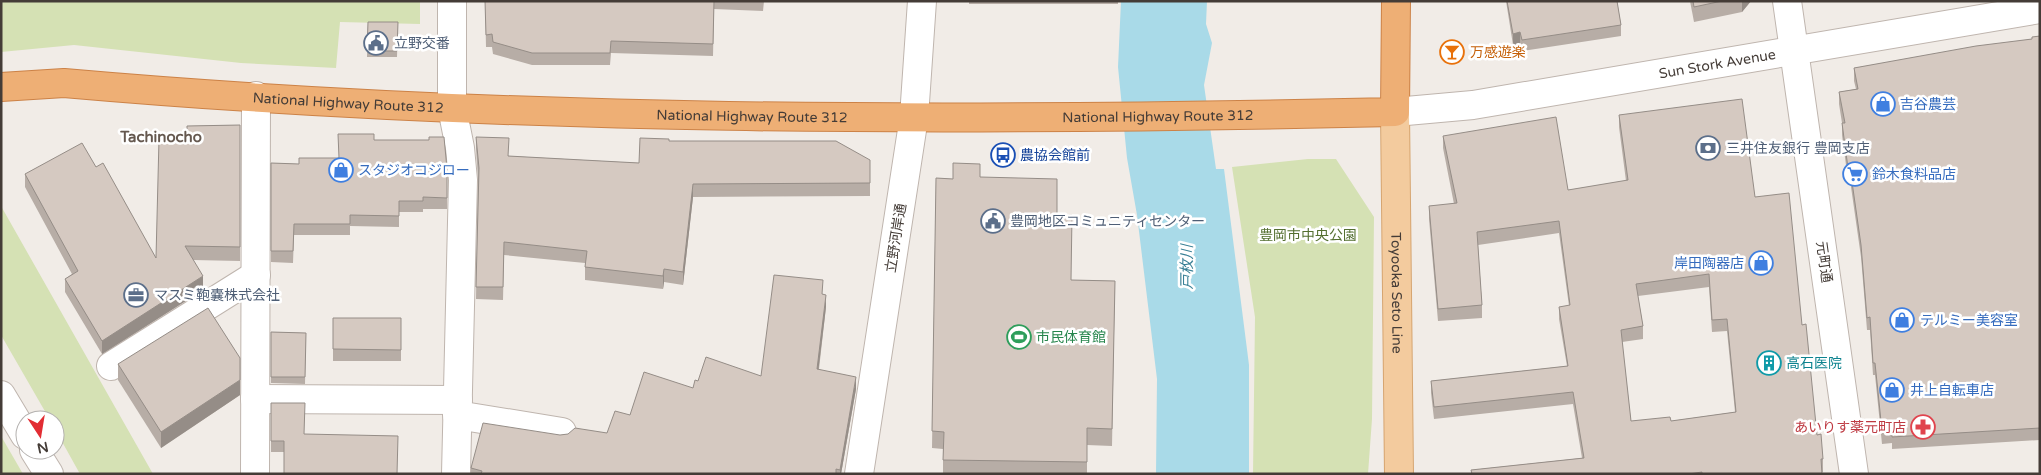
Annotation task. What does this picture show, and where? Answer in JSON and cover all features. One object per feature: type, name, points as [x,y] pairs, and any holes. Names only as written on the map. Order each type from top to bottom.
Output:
[{"type":"highway","points":[[1395,112],[1396,1]]},
{"type":"highway","name":"National Highway Route 312","points":[[1,87],[64,83],[452,108],[677,116],[1202,116],[1395,112]]},
{"type":"main road","name":"Toyooka Seto Line","points":[[1395,112],[1399,474]]},
{"type":"street","points":[[452,1],[452,108],[460,148],[463,180],[456,474]]},
{"type":"street","name":"立野河岸通","points":[[859,474],[914,117],[922,1]]},
{"type":"street","name":"元町通","points":[[1787,1],[1854,474]]},
{"type":"street","name":"Sun Stork Avenue","points":[[1395,112],[1474,105],[2040,9]]},
{"type":"street","points":[[255,474],[256,96]]},
{"type":"street","points":[[111,366],[256,275]]},
{"type":"street","points":[[1,395],[15,418]]},
{"type":"street","points":[[255,399],[458,408],[562,432]]},
{"type":"street","points":[[40,460],[49,474]]},
{"type":"green space","points":[[1,1],[420,1],[420,24],[340,22],[336,68],[241,63],[74,45],[1,52]]},
{"type":"green space","name":"豊岡市中央公園","points":[[1308,159],[1336,159],[1374,217],[1372,419],[1368,474],[1253,474],[1255,317],[1232,167]]},
{"type":"green space","points":[[1,206],[153,474],[80,474],[65,447],[65,410],[44,410],[1,335]]},
{"type":"green space","points":[[1,436],[23,474],[1,474]]},
{"type":"water","name":"戸枚川","points":[[1121,1],[1207,1],[1206,24],[1212,43],[1204,85],[1216,169],[1224,169],[1249,365],[1249,474],[1156,474],[1157,379],[1137,215],[1127,158],[1118,67]]},
{"type":"building","points":[[485,1],[714,1],[713,44],[611,41],[610,53],[532,53],[493,42],[492,34],[486,35]]},
{"type":"building","points":[[1507,1],[1617,1],[1621,25],[1522,40],[1520,32],[1513,34]]},
{"type":"building","points":[[1693,1],[1722,1],[1694,7]]},
{"type":"building","points":[[368,22],[398,22],[397,51],[367,51]]},
{"type":"building","points":[[2040,36],[2040,428],[1892,437],[1892,431],[1882,431],[1875,363],[1873,363],[1870,317],[1867,318],[1861,245],[1850,168],[1848,168],[1842,123],[1845,123],[1839,92],[1858,89],[1854,68],[1976,46],[2032,39],[2032,37]]},
{"type":"building","points":[[1742,99],[1755,197],[1789,193],[1802,325],[1806,324],[1817,435],[1821,434],[1822,474],[1702,474],[1702,472],[1689,474],[1472,474],[1471,470],[1584,458],[1573,392],[1434,407],[1431,381],[1568,366],[1559,307],[1570,305],[1559,221],[1477,232],[1482,305],[1438,309],[1429,206],[1457,203],[1443,136],[1556,117],[1568,190],[1628,180],[1619,115]],"holes":[[[1709,274],[1712,320],[1727,319],[1736,412],[1671,421],[1670,417],[1631,421],[1621,330],[1643,326],[1636,284]]]},
{"type":"building","points":[[240,125],[240,247],[185,246],[203,276],[102,341],[65,279],[78,271],[25,174],[82,143],[96,167],[103,163],[156,258],[159,139],[187,140],[187,126]]},
{"type":"building","points":[[338,134],[374,134],[374,140],[429,140],[429,137],[444,137],[447,198],[423,197],[423,201],[399,201],[399,216],[350,215],[350,224],[294,224],[293,251],[271,251],[271,163],[299,164],[299,158],[339,158]]},
{"type":"building","points":[[476,137],[509,138],[508,156],[639,163],[640,138],[669,139],[669,141],[836,141],[870,160],[870,183],[693,184],[683,272],[664,269],[663,276],[585,267],[587,251],[504,242],[503,287],[476,287],[479,168]]},
{"type":"building","points":[[953,163],[980,164],[980,177],[1057,179],[1057,215],[1072,215],[1071,280],[1115,281],[1112,429],[1087,428],[1087,462],[943,460],[944,432],[932,431],[936,178],[953,179]]},
{"type":"building","points":[[774,275],[823,280],[822,294],[826,295],[817,369],[856,377],[840,470],[836,469],[836,474],[481,474],[482,471],[471,468],[483,423],[560,435],[568,434],[575,428],[607,433],[615,411],[630,415],[644,372],[693,388],[695,380],[698,381],[706,357],[761,376]]},
{"type":"building","points":[[208,308],[240,358],[240,380],[161,432],[118,364]]},
{"type":"building","points":[[333,318],[401,318],[401,350],[333,349]]},
{"type":"building","points":[[271,332],[306,333],[305,377],[271,377]]},
{"type":"building","points":[[271,403],[305,403],[304,434],[398,436],[397,474],[284,474],[284,441],[271,441]]},
{"type":"place","name":"立野交番","points":[[376,43]]},
{"type":"place","name":"万感遊楽","points":[[1452,52]]},
{"type":"place","name":"吉谷農芸","points":[[1883,104]]},
{"type":"place","name":"三井住友銀行 豊岡支店","points":[[1708,148]]},
{"type":"place","name":"農協会館前","points":[[1003,155]]},
{"type":"place","name":"スタジオコジロー","points":[[341,170]]},
{"type":"place","name":"鈴木食料品店","points":[[1855,174]]},
{"type":"place","name":"豊岡地区コミュニティセンター","points":[[993,221]]},
{"type":"place","name":"岸田陶器店","points":[[1761,263]]},
{"type":"place","name":"マスミ鞄嚢株式会社","points":[[136,295]]},
{"type":"place","name":"テルミー美容室","points":[[1902,320]]},
{"type":"place","name":"市民体育館","points":[[1019,337]]},
{"type":"place","name":"高石医院","points":[[1769,363]]},
{"type":"place","name":"井上自転車店","points":[[1892,390]]},
{"type":"place","name":"あいりす薬元町店","points":[[1923,427]]},
{"type":"district","name":"Tachinocho","points":[[161,137]]}]
